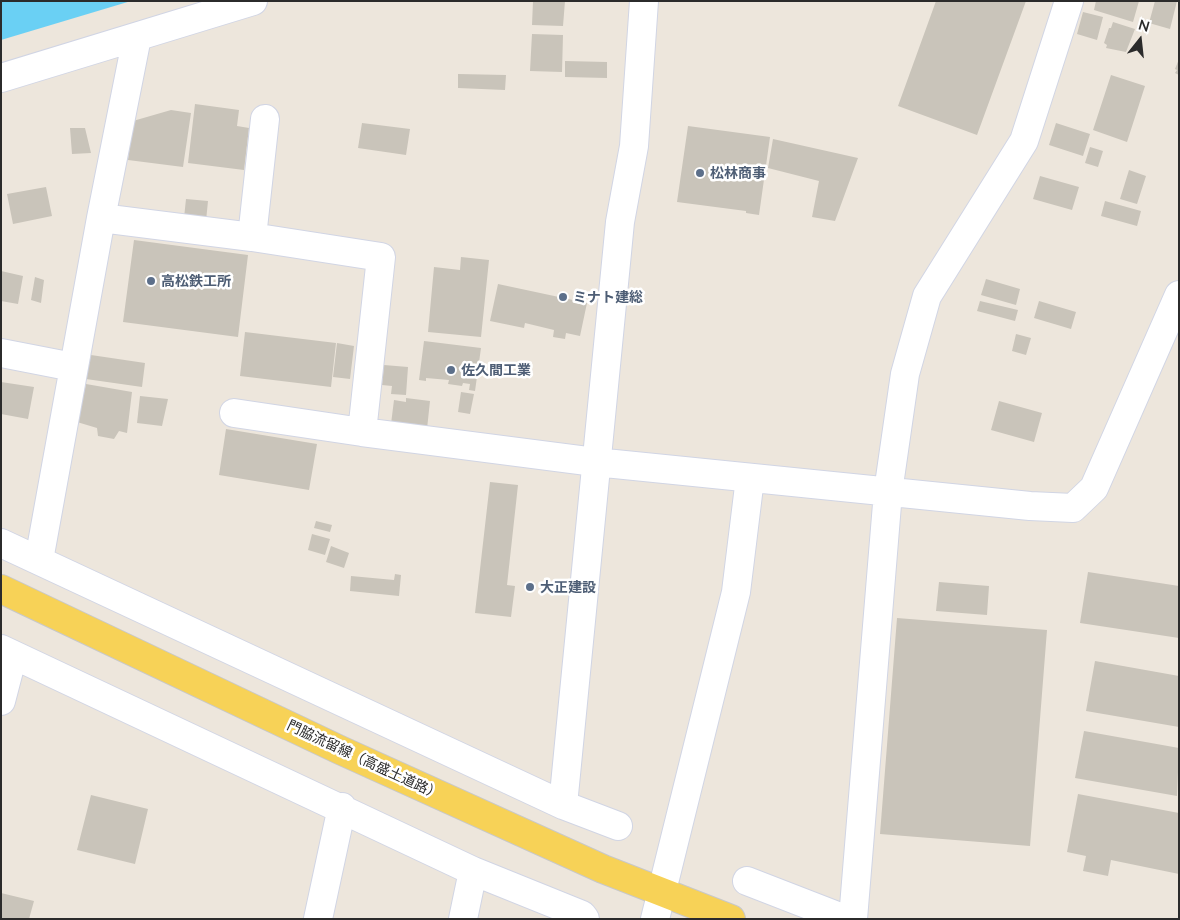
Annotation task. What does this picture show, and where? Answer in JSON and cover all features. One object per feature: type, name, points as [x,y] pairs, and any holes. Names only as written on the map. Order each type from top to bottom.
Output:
[{"type":"main road","name":"門脇流留線（高盛土道路）","points":[[1,590],[340,750],[603,869],[731,919]]},
{"type":"street","points":[[1,78],[252,1]]},
{"type":"street","points":[[563,804],[620,222],[634,146],[644,1]]},
{"type":"street","points":[[853,919],[888,492],[905,374],[927,296],[1024,141],[1069,1]]},
{"type":"street","points":[[39,560],[73,367],[137,36]]},
{"type":"street","points":[[252,237],[266,119]]},
{"type":"street","points":[[101,218],[252,237],[381,257],[362,432]]},
{"type":"street","points":[[234,413],[362,432],[595,462],[1030,506],[1073,508],[1094,488],[1179,295]]},
{"type":"street","points":[[1,354],[73,367]]},
{"type":"street","points":[[655,919],[736,592],[750,478]]},
{"type":"street","points":[[1,542],[563,804],[618,826]]},
{"type":"street","points":[[1,701],[7,652],[342,807],[473,870],[582,915],[585,919]]},
{"type":"street","points":[[318,919],[342,807]]},
{"type":"street","points":[[463,919],[473,870]]},
{"type":"street","points":[[747,882],[845,919]]},
{"type":"water","points":[[1,1],[131,1],[1,40]]},
{"type":"building","points":[[533,1],[565,1],[563,26],[532,25]]},
{"type":"building","points":[[936,1],[1026,1],[977,135],[898,106]]},
{"type":"building","points":[[1096,1],[1139,1],[1133,22],[1094,10]]},
{"type":"building","points":[[1155,1],[1177,1],[1170,29],[1149,23]]},
{"type":"building","points":[[1083,12],[1103,17],[1097,40],[1077,34]]},
{"type":"building","points":[[1113,22],[1135,29],[1126,52],[1106,48],[1107,45],[1104,43]]},
{"type":"building","points":[[532,34],[563,35],[562,72],[530,71]]},
{"type":"building","points":[[1179,59],[1179,75],[1175,73],[1177,70],[1175,69]]},
{"type":"building","points":[[565,61],[607,62],[607,78],[565,77]]},
{"type":"building","points":[[458,74],[506,75],[505,90],[458,88]]},
{"type":"building","points":[[1111,75],[1145,86],[1127,142],[1093,130]]},
{"type":"building","points":[[195,104],[239,110],[237,126],[249,128],[244,170],[188,163]]},
{"type":"building","points":[[171,110],[191,113],[183,167],[128,160],[133,121]]},
{"type":"building","points":[[362,123],[410,129],[406,155],[358,148]]},
{"type":"building","points":[[1056,123],[1090,134],[1083,156],[1049,145]]},
{"type":"building","points":[[688,126],[770,137],[759,215],[746,213],[746,211],[677,202]]},
{"type":"building","points":[[70,128],[85,128],[91,153],[72,154]]},
{"type":"building","points":[[773,139],[858,158],[835,221],[812,217],[819,181],[768,168]]},
{"type":"building","points":[[1090,147],[1103,151],[1098,167],[1085,163]]},
{"type":"building","points":[[1129,170],[1146,176],[1137,204],[1120,199]]},
{"type":"building","points":[[1040,176],[1079,187],[1072,210],[1033,199]]},
{"type":"building","points":[[46,187],[52,216],[13,224],[7,194]]},
{"type":"building","points":[[186,199],[208,201],[206,221],[184,218]]},
{"type":"building","points":[[1105,201],[1141,211],[1137,226],[1101,216]]},
{"type":"building","points":[[134,240],[248,255],[238,337],[123,322]]},
{"type":"building","points":[[461,257],[489,260],[481,337],[428,332],[434,267],[460,270]]},
{"type":"building","points":[[1,271],[23,276],[18,304],[1,301]]},
{"type":"building","points":[[35,277],[44,280],[41,303],[31,300]]},
{"type":"building","points":[[986,279],[1020,289],[1016,305],[981,295]]},
{"type":"building","points":[[498,284],[587,303],[580,336],[566,333],[565,339],[553,337],[554,330],[525,323],[524,328],[490,321]]},
{"type":"building","points":[[980,301],[1018,310],[1015,321],[977,311]]},
{"type":"building","points":[[1039,301],[1076,312],[1071,329],[1034,318]]},
{"type":"building","points":[[245,332],[336,343],[331,387],[240,376]]},
{"type":"building","points":[[1016,334],[1031,338],[1026,355],[1012,351]]},
{"type":"building","points":[[424,341],[481,348],[475,391],[469,390],[470,384],[463,383],[462,386],[448,384],[449,380],[426,378],[426,381],[419,380]]},
{"type":"building","points":[[337,343],[354,346],[350,379],[333,377]]},
{"type":"building","points":[[91,355],[145,363],[142,387],[86,379]]},
{"type":"building","points":[[384,365],[408,367],[406,395],[391,394],[392,386],[382,385]]},
{"type":"building","points":[[1,382],[34,387],[28,419],[1,414]]},
{"type":"building","points":[[86,384],[132,392],[127,433],[119,431],[114,439],[98,436],[97,428],[77,422]]},
{"type":"building","points":[[461,392],[474,394],[470,414],[458,412]]},
{"type":"building","points":[[140,396],[168,399],[162,426],[137,423]]},
{"type":"building","points":[[406,398],[430,401],[427,429],[391,424],[394,400],[406,402]]},
{"type":"building","points":[[999,401],[1042,413],[1034,442],[991,430]]},
{"type":"building","points":[[226,429],[317,444],[309,490],[219,475]]},
{"type":"building","points":[[490,482],[518,485],[507,585],[515,586],[511,617],[475,613]]},
{"type":"building","points":[[316,521],[332,525],[330,532],[314,528]]},
{"type":"building","points":[[312,534],[330,539],[325,555],[308,550]]},
{"type":"building","points":[[331,546],[349,553],[344,568],[326,562]]},
{"type":"building","points":[[1088,572],[1179,586],[1179,638],[1080,623]]},
{"type":"building","points":[[395,574],[401,575],[399,596],[350,591],[351,576],[394,580]]},
{"type":"building","points":[[939,582],[989,586],[987,615],[936,611]]},
{"type":"building","points":[[897,618],[1047,630],[1030,846],[880,834]]},
{"type":"building","points":[[1095,661],[1179,676],[1179,727],[1086,711]]},
{"type":"building","points":[[1084,731],[1179,748],[1177,796],[1075,778]]},
{"type":"building","points":[[1078,794],[1179,813],[1179,874],[1111,860],[1108,876],[1083,871],[1086,856],[1067,852]]},
{"type":"building","points":[[91,795],[148,809],[135,864],[77,850]]},
{"type":"building","points":[[1,893],[34,901],[29,919],[1,919]]},
{"type":"place","name":"松林商事","points":[[700,173]]},
{"type":"place","name":"高松鉄工所","points":[[151,281]]},
{"type":"place","name":"ミナト建総","points":[[563,297]]},
{"type":"place","name":"佐久間工業","points":[[451,370]]},
{"type":"place","name":"大正建設","points":[[530,587]]}]
